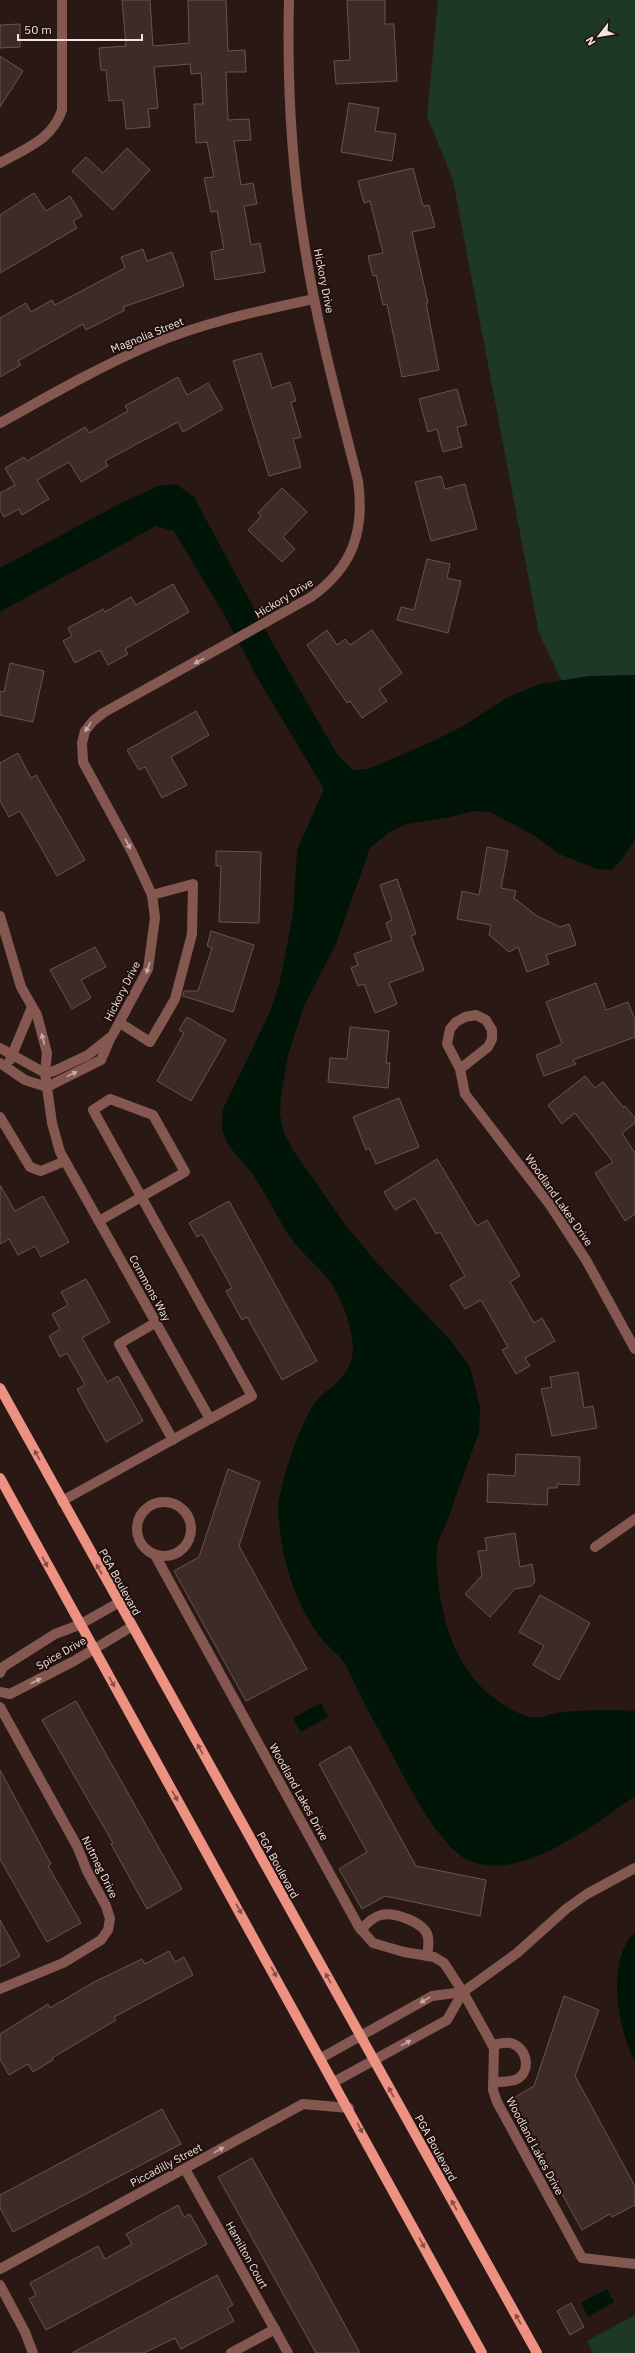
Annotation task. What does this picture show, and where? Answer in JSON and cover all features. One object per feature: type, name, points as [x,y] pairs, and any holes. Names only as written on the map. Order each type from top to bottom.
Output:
[{"type":"main road","name":"PGA Boulevard","points":[[0,1388],[118,1603],[537,2353]]},
{"type":"main road","points":[[0,1478],[79,1625],[349,2108],[482,2353]]},
{"type":"street","points":[[0,163],[40,140],[51,132],[58,122],[62,110],[62,0]]},
{"type":"street","name":"Hickory Drive","points":[[47,1087],[101,1060],[112,1036],[148,969],[155,918],[152,896],[132,852],[83,762],[82,743],[85,731],[92,721],[103,713],[269,622],[311,597],[331,581],[347,561],[360,525],[362,505],[358,481],[314,300],[304,242],[295,173],[290,102],[289,0]]},
{"type":"street","name":"Magnolia Street","points":[[0,423],[84,376],[149,346],[198,328],[248,313],[314,300]]},
{"type":"street","points":[[120,1023],[150,1042],[175,1000],[192,934],[194,884],[152,896]]},
{"type":"street","name":"Commons Way","points":[[0,916],[2,927],[21,987],[37,1015],[47,1053],[45,1073],[52,1123],[60,1152],[210,1419]]},
{"type":"street","points":[[32,1007],[12,1055],[3,1065],[25,1080],[47,1087]]},
{"type":"street","name":"Woodland Lakes Drive","points":[[460,1069],[488,1047],[492,1039],[492,1030],[486,1020],[476,1015],[465,1017],[450,1029],[447,1044],[460,1069],[461,1082],[471,1105],[511,1152],[550,1205],[586,1260],[635,1349]]},
{"type":"street","name":"Hickory Drive","points":[[45,1073],[54,1071],[88,1055],[112,1036]]},
{"type":"street","points":[[0,1048],[45,1073]]},
{"type":"street","points":[[62,1501],[252,1396],[141,1196],[93,1110],[110,1099],[153,1115],[185,1172],[141,1196],[99,1221]]},
{"type":"street","points":[[0,1117],[30,1167],[41,1172],[65,1161]]},
{"type":"street","points":[[155,1323],[118,1344],[173,1440]]},
{"type":"street","name":"Woodland Lakes Drive","points":[[155,1555],[165,1557],[175,1554],[184,1548],[190,1539],[191,1529],[189,1518],[174,1504],[163,1502],[153,1505],[144,1511],[139,1520],[137,1530],[139,1541],[146,1549],[155,1555],[361,1930],[373,1943],[427,1956],[444,1963],[463,1992],[492,2046],[493,2082],[497,2102],[582,2258],[635,2264]]},
{"type":"street","points":[[595,1547],[635,1519]]},
{"type":"street","name":"Spice Drive","points":[[0,1673],[3,1667],[55,1634],[79,1625],[118,1603]]},
{"type":"street","name":"Spice Drive","points":[[0,1692],[10,1694],[74,1661],[93,1648],[132,1627]]},
{"type":"street","name":"Nutmeg Drive","points":[[0,1707],[77,1846],[87,1872],[106,1906],[110,1919],[108,1930],[101,1940],[63,1963],[0,1989]]},
{"type":"street","points":[[334,2082],[447,2020],[463,1992],[517,1953],[566,1909],[587,1894],[635,1868]]},
{"type":"street","points":[[361,1930],[367,1923],[381,1915],[412,1920],[419,1925],[428,1937],[427,1956]]},
{"type":"street","points":[[321,2058],[432,1996],[463,1992]]},
{"type":"street","points":[[492,2046],[509,2043],[516,2045],[522,2050],[526,2061],[523,2073],[516,2079],[493,2082]]},
{"type":"street","name":"Piccadilly Street","points":[[0,2269],[303,2104],[349,2108]]},
{"type":"street","name":"Hamilton Court","points":[[185,2168],[288,2353]]},
{"type":"street","points":[[0,2285],[26,2332],[33,2353]]},
{"type":"street","points":[[231,2353],[274,2329]]},
{"type":"shaded area","points":[[438,0],[635,0],[635,837],[539,633],[453,180],[427,116]]},
{"type":"shaded area","points":[[176,484],[194,497],[272,642],[337,754],[353,770],[368,769],[431,742],[465,725],[508,697],[540,684],[589,676],[635,675],[635,839],[622,860],[611,870],[597,869],[559,854],[535,836],[490,812],[474,811],[451,817],[407,824],[389,832],[370,848],[336,944],[304,1006],[288,1055],[281,1096],[280,1115],[284,1133],[293,1150],[347,1227],[378,1264],[450,1340],[470,1367],[480,1407],[479,1432],[437,1546],[440,1597],[448,1630],[462,1661],[471,1675],[495,1699],[511,1710],[525,1716],[539,1717],[562,1712],[590,1710],[635,1711],[635,1796],[578,1835],[556,1848],[533,1858],[510,1864],[488,1865],[468,1860],[457,1853],[436,1829],[416,1799],[364,1703],[346,1665],[320,1637],[305,1613],[293,1586],[284,1557],[278,1508],[283,1482],[292,1451],[311,1409],[320,1397],[339,1380],[347,1370],[352,1358],[353,1346],[349,1323],[337,1293],[329,1280],[290,1237],[252,1173],[228,1144],[222,1129],[222,1120],[223,1109],[270,1012],[280,981],[293,914],[297,850],[324,789],[258,679],[223,613],[174,531],[156,526],[0,612],[0,568],[123,502],[158,486]]},
{"type":"shaded area","points":[[321,1703],[328,1717],[301,1732],[293,1718]]},
{"type":"shaded area","points":[[635,1932],[635,2062],[624,2032],[620,2014],[617,1996],[617,1977],[620,1960],[626,1945]]},
{"type":"shaded area","points":[[607,2289],[614,2302],[588,2317],[581,2303]]},
{"type":"shaded area","points":[[635,2315],[635,2353],[593,2353],[587,2341]]},
{"type":"building","points":[[122,0],[150,0],[153,46],[189,43],[188,0],[226,0],[228,51],[245,50],[246,72],[226,72],[228,120],[249,119],[251,140],[234,141],[241,185],[253,183],[257,204],[244,206],[251,245],[260,243],[265,272],[215,280],[211,252],[224,249],[217,211],[211,212],[204,178],[214,177],[207,142],[196,143],[194,104],[203,104],[201,73],[191,74],[190,64],[154,67],[158,108],[148,109],[150,127],[126,129],[123,100],[109,101],[106,70],[101,70],[99,48],[126,46]]},
{"type":"building","points":[[347,0],[385,0],[385,24],[394,24],[397,81],[336,84],[334,61],[350,60]]},
{"type":"building","points":[[20,24],[20,47],[0,48],[0,25]]},
{"type":"building","points":[[0,56],[23,71],[0,107]]},
{"type":"building","points":[[349,103],[379,108],[375,131],[396,134],[392,161],[341,152]]},
{"type":"building","points":[[127,148],[150,170],[113,210],[72,171],[86,157],[103,173]]},
{"type":"building","points":[[413,168],[423,206],[429,205],[435,227],[412,232],[428,303],[426,303],[439,370],[402,377],[387,304],[383,305],[376,275],[373,276],[368,256],[383,253],[370,201],[364,203],[358,181]]},
{"type":"building","points":[[34,193],[46,211],[70,196],[82,216],[73,221],[77,228],[0,273],[0,215]]},
{"type":"building","points":[[143,249],[147,261],[172,252],[184,286],[123,307],[125,310],[86,330],[83,324],[18,361],[21,365],[0,377],[0,318],[26,303],[31,312],[52,300],[55,305],[125,268],[121,257]]},
{"type":"building","points":[[261,353],[272,388],[290,382],[296,401],[291,402],[301,437],[293,439],[301,467],[269,476],[233,361]]},
{"type":"building","points":[[178,377],[187,395],[208,383],[223,409],[183,432],[178,422],[105,461],[108,466],[81,482],[69,462],[37,480],[49,499],[22,515],[19,509],[4,517],[0,510],[0,493],[15,485],[5,468],[24,457],[27,461],[85,427],[89,433],[128,411],[125,406]]},
{"type":"building","points":[[457,389],[467,425],[457,427],[462,447],[443,452],[437,429],[428,432],[419,399]]},
{"type":"building","points":[[441,476],[445,489],[465,484],[477,529],[431,541],[415,482]]},
{"type":"building","points":[[282,488],[307,512],[283,537],[295,549],[282,562],[248,530],[261,516],[258,513]]},
{"type":"building","points":[[427,559],[450,564],[447,578],[461,581],[448,633],[397,620],[401,607],[414,610]]},
{"type":"building","points":[[173,584],[189,612],[125,649],[128,654],[108,665],[100,650],[75,663],[63,641],[72,636],[68,628],[103,609],[105,612],[131,597],[136,605]]},
{"type":"building","points":[[327,630],[337,645],[345,639],[350,645],[372,630],[402,673],[379,690],[387,701],[362,718],[350,701],[347,703],[307,645]]},
{"type":"building","points":[[10,663],[44,671],[33,722],[0,715],[0,691],[4,692]]},
{"type":"building","points":[[196,711],[209,735],[171,757],[187,785],[162,798],[145,767],[139,770],[127,750]]},
{"type":"building","points":[[18,753],[31,778],[36,775],[85,860],[57,876],[20,811],[9,817],[0,801],[0,763]]},
{"type":"building","points":[[487,847],[508,851],[501,888],[516,891],[514,898],[537,916],[560,927],[569,924],[576,945],[546,955],[549,964],[527,972],[518,947],[509,952],[489,935],[491,925],[457,919],[462,891],[479,895]]},
{"type":"building","points":[[216,851],[261,852],[259,923],[219,922],[221,866],[216,866]]},
{"type":"building","points":[[397,879],[416,934],[411,936],[424,970],[389,983],[397,1004],[375,1013],[364,984],[358,986],[351,968],[358,965],[354,954],[392,940],[386,923],[392,920],[380,885]]},
{"type":"building","points":[[211,931],[254,945],[233,1012],[183,996],[184,991],[198,991],[212,948],[207,946]]},
{"type":"building","points":[[95,947],[106,967],[81,980],[91,998],[72,1009],[50,970]]},
{"type":"building","points":[[596,983],[606,1010],[628,1002],[635,1020],[635,1037],[573,1060],[576,1064],[544,1076],[536,1055],[562,1044],[546,1002]]},
{"type":"building","points":[[187,1017],[226,1040],[191,1101],[157,1081],[184,1033],[179,1030]]},
{"type":"building","points":[[350,1027],[389,1031],[386,1063],[390,1063],[388,1088],[328,1082],[330,1058],[347,1059]]},
{"type":"building","points":[[585,1076],[595,1088],[603,1082],[623,1107],[625,1106],[635,1118],[635,1123],[622,1133],[635,1153],[635,1214],[625,1221],[595,1173],[613,1162],[575,1113],[562,1124],[548,1105]]},
{"type":"building","points":[[399,1098],[419,1147],[376,1164],[369,1148],[366,1150],[353,1117]]},
{"type":"building","points":[[437,1159],[477,1226],[487,1220],[520,1276],[510,1282],[534,1323],[542,1318],[555,1341],[525,1358],[530,1366],[516,1374],[502,1350],[508,1347],[481,1300],[465,1309],[450,1285],[465,1276],[440,1232],[436,1234],[415,1198],[395,1210],[384,1192]]},
{"type":"building","points":[[0,1185],[15,1211],[43,1196],[69,1242],[41,1257],[35,1246],[18,1255],[9,1239],[0,1244]]},
{"type":"building","points":[[229,1201],[317,1361],[282,1380],[247,1317],[242,1320],[226,1291],[232,1288],[202,1234],[197,1237],[189,1223]]},
{"type":"building","points":[[86,1279],[110,1322],[82,1338],[107,1382],[118,1376],[143,1421],[106,1442],[77,1389],[85,1385],[67,1353],[60,1357],[49,1336],[60,1329],[52,1314],[68,1305],[61,1292]]},
{"type":"building","points":[[578,1372],[584,1408],[593,1406],[597,1428],[552,1436],[541,1389],[552,1387],[550,1377]]},
{"type":"building","points":[[516,1454],[580,1457],[579,1485],[557,1484],[557,1488],[548,1488],[547,1505],[487,1502],[488,1474],[515,1476]]},
{"type":"building","points":[[228,1469],[260,1482],[239,1546],[307,1669],[246,1701],[174,1571],[199,1557]]},
{"type":"building","points":[[515,1533],[520,1567],[532,1564],[535,1582],[531,1586],[515,1589],[490,1617],[465,1594],[482,1575],[478,1551],[487,1550],[485,1538]]},
{"type":"building","points":[[540,1595],[590,1623],[559,1680],[533,1665],[544,1646],[519,1632]]},
{"type":"building","points":[[76,1701],[182,1889],[147,1909],[111,1844],[113,1843],[42,1720]]},
{"type":"building","points":[[350,1746],[416,1866],[486,1880],[480,1916],[385,1896],[362,1909],[339,1869],[367,1852],[319,1764]]},
{"type":"building","points":[[0,1770],[51,1864],[48,1866],[81,1923],[47,1942],[0,1859]]},
{"type":"building","points":[[0,1920],[20,1956],[0,1967]]},
{"type":"building","points":[[169,1951],[175,1962],[184,1957],[193,1975],[114,2017],[116,2020],[52,2058],[53,2060],[33,2072],[28,2064],[9,2075],[0,2059],[0,2034],[48,2004],[50,2008],[94,1982],[142,1959],[145,1964]]},
{"type":"building","points":[[564,1996],[599,2010],[575,2076],[635,2186],[635,2205],[612,2217],[610,2214],[582,2230],[510,2100],[534,2086]]},
{"type":"building","points":[[162,2109],[181,2144],[13,2232],[0,2208],[0,2195]]},
{"type":"building","points":[[252,2158],[360,2353],[316,2353],[218,2177]]},
{"type":"building","points":[[178,2205],[184,2217],[190,2214],[207,2244],[46,2330],[29,2299],[36,2295],[30,2283],[98,2246],[105,2259],[132,2244],[126,2234]]},
{"type":"building","points":[[217,2275],[233,2305],[227,2308],[234,2321],[181,2349],[175,2338],[144,2353],[72,2353]]},
{"type":"building","points":[[571,2303],[584,2327],[570,2335],[557,2311]]}]
